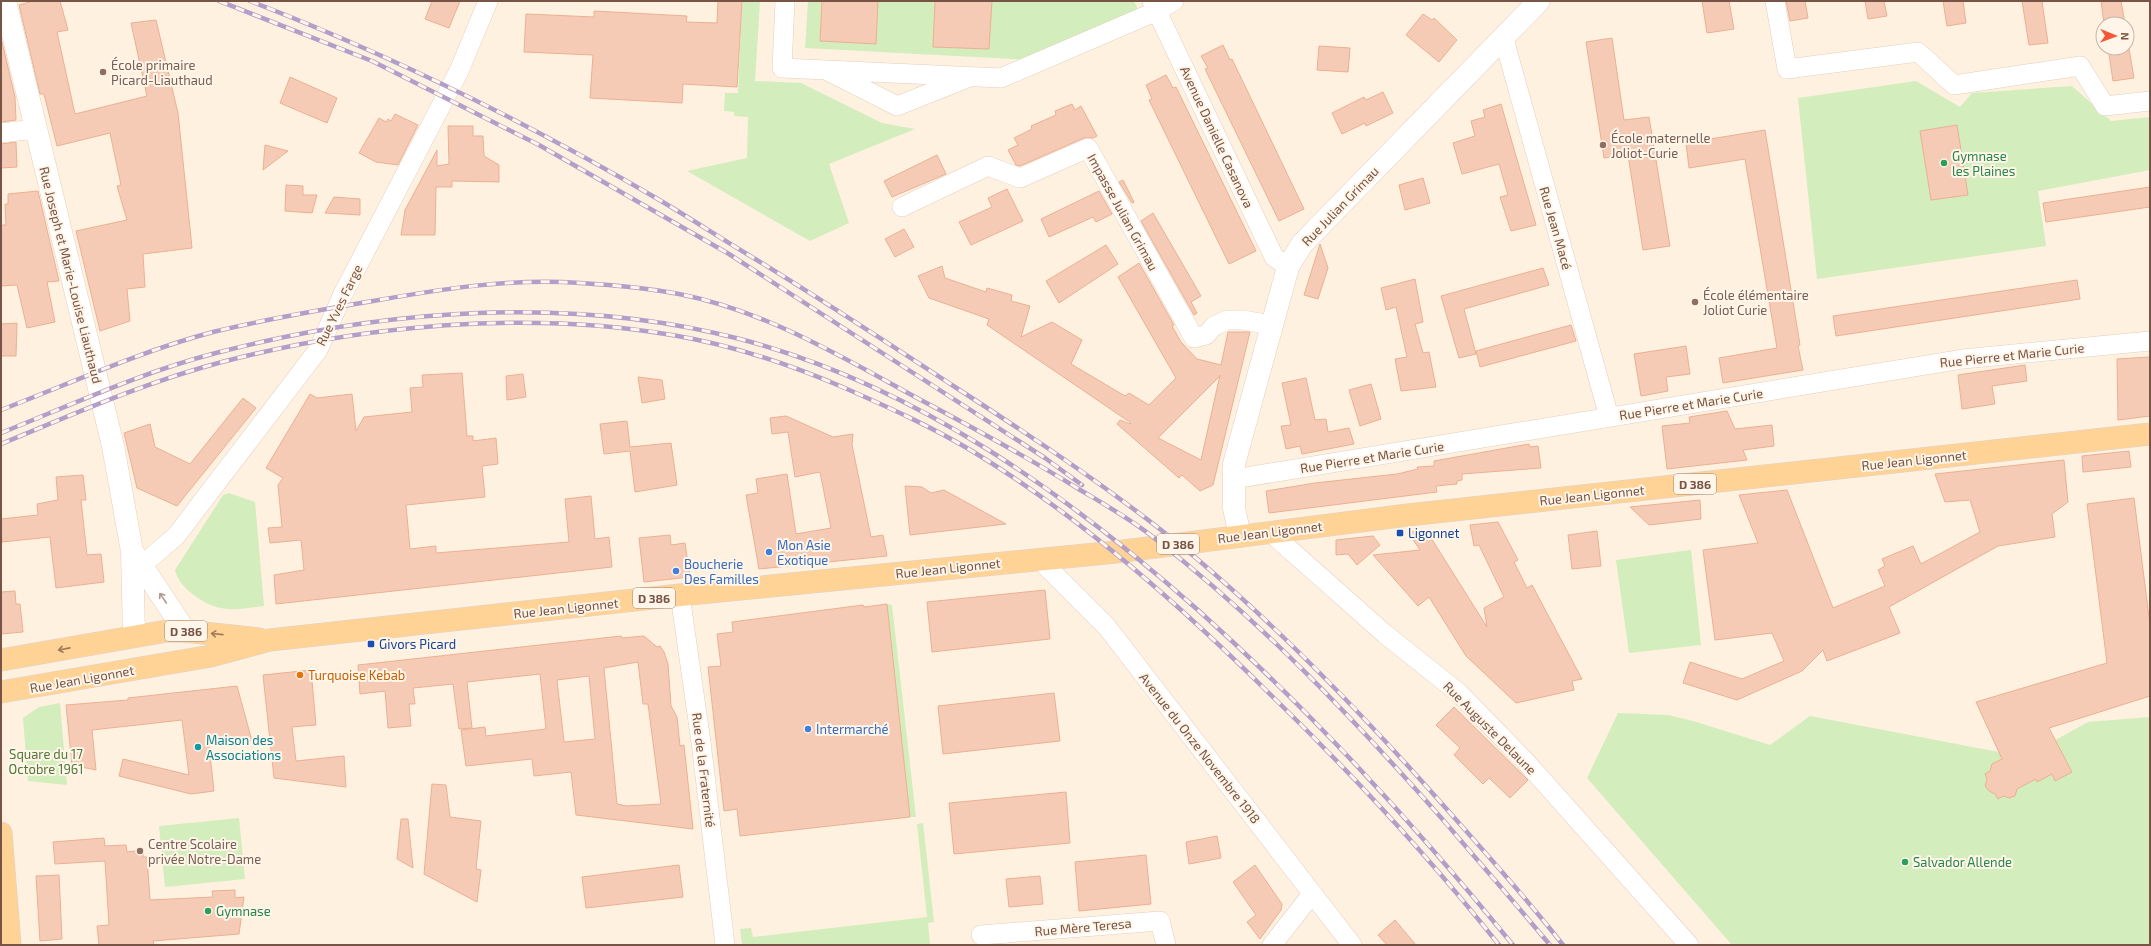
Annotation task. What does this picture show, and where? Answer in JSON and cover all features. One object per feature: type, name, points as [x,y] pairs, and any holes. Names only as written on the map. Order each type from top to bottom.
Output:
[{"type":"main road","name":"Rue Joseph et Marie-Louise Liauthaud","points":[[5,1],[113,446],[135,562],[134,635]]},
{"type":"main road","name":"Rue Julian Grimau","points":[[1240,536],[1234,508],[1234,464],[1288,267],[1302,244],[1504,39],[1539,1]]},
{"type":"main road","name":"Rue Jean Ligonnet","points":[[1,692],[211,656],[270,640],[680,595],[1039,559],[1416,514],[2150,434]]},
{"type":"main road","name":"Rue Joseph et Marie-Louise Liauthaud","points":[[135,562],[185,631]]},
{"type":"main road","name":"Rue Jean Ligonnet","points":[[1,660],[166,630],[270,640]]},
{"type":"main road","name":"D 386","points":[[134,635],[163,665],[185,631]]},
{"type":"main road","points":[[1,833],[10,945]]},
{"type":"street","name":"Rue Yves Farge","points":[[135,562],[176,536],[318,350],[346,287],[460,71],[488,1]]},
{"type":"street","points":[[785,1],[782,68],[1001,78],[1154,6],[1174,1]]},
{"type":"street","points":[[1775,1],[1787,69],[1918,52],[1954,85],[2080,66],[2105,106],[2150,101]]},
{"type":"street","name":"Avenue Danielle Casanova","points":[[1154,6],[1274,256],[1288,267]]},
{"type":"street","name":"Rue Jean Macé","points":[[1504,39],[1609,417]]},
{"type":"street","points":[[826,70],[897,106],[970,77]]},
{"type":"street","points":[[1,133],[36,129]]},
{"type":"street","name":"Impasse Julian Grimau","points":[[902,207],[988,166],[1020,178],[1088,148],[1194,338],[1206,335],[1214,326],[1227,320],[1242,320],[1273,325]]},
{"type":"street","name":"Rue Pierre et Marie Curie","points":[[1234,479],[1964,359],[2150,341]]},
{"type":"street","name":"Rue Auguste Delaune","points":[[1270,532],[1385,634],[1459,693],[1527,763],[1689,945]]},
{"type":"street","name":"Avenue du Onze Novembre 1918","points":[[1039,559],[1107,627],[1352,945]]},
{"type":"street","name":"Rue de la Fraternité","points":[[680,595],[701,742],[725,945]]},
{"type":"street","points":[[1272,945],[1312,894]]},
{"type":"street","name":"Rue Mère Teresa","points":[[981,935],[1160,921],[1166,945]]},
{"type":"green space","points":[[742,1],[760,1],[755,81],[801,83],[882,123],[915,129],[829,164],[849,223],[810,241],[687,171],[747,158],[748,117],[734,116],[734,112],[724,111],[725,93],[738,93]]},
{"type":"green space","points":[[808,1],[1134,1],[1138,9],[1032,60],[805,48]]},
{"type":"green space","points":[[1916,81],[1960,107],[1972,93],[2072,86],[2111,121],[2150,117],[2150,170],[2038,191],[2046,246],[1817,279],[1798,98]]},
{"type":"green space","points":[[229,493],[255,502],[264,606],[243,609],[225,609],[208,604],[187,590],[177,576],[175,570],[223,495]]},
{"type":"green space","points":[[1691,550],[1701,645],[1629,653],[1616,560]]},
{"type":"green space","points":[[887,604],[892,605],[916,817],[910,817]]},
{"type":"green space","name":"Square du 17 Octobre 1961","points":[[60,703],[67,785],[28,781],[23,718],[39,707]]},
{"type":"green space","name":"Salvador Allende","points":[[1618,713],[1668,715],[1693,721],[1770,745],[1810,716],[2025,757],[2088,722],[2150,717],[2150,945],[1732,945],[1587,778]]},
{"type":"green space","points":[[239,818],[245,879],[165,887],[159,826]]},
{"type":"green space","points":[[923,823],[934,922],[928,923],[930,945],[738,945],[742,944],[740,929],[751,928],[753,937],[927,917],[917,824]]},
{"type":"building","points":[[33,1],[60,1],[68,30],[57,32],[75,114],[147,96],[131,23],[156,20],[178,113],[192,248],[143,254],[145,287],[127,289],[130,321],[100,331],[76,231],[127,220],[117,186],[121,185],[110,133],[57,146],[44,94],[40,94],[19,5]]},
{"type":"building","points":[[432,1],[460,1],[449,28],[425,19]]},
{"type":"building","points":[[718,1],[742,1],[737,87],[683,84],[682,103],[590,98],[593,55],[524,52],[526,14],[594,17],[594,11],[687,16],[686,22],[717,23]]},
{"type":"building","points":[[822,1],[878,1],[876,44],[820,41]]},
{"type":"building","points":[[935,1],[992,1],[989,49],[933,47]]},
{"type":"building","points":[[1702,1],[1729,1],[1734,29],[1707,33]]},
{"type":"building","points":[[1786,1],[1805,1],[1808,18],[1790,21]]},
{"type":"building","points":[[1865,1],[1884,1],[1887,16],[1868,19]]},
{"type":"building","points":[[1943,1],[1963,1],[1966,23],[1947,26]]},
{"type":"building","points":[[2022,1],[2042,1],[2048,43],[2029,45]]},
{"type":"building","points":[[2101,1],[2121,1],[2124,16],[2103,16]]},
{"type":"building","points":[[1423,14],[1432,20],[1434,18],[1457,40],[1439,62],[1406,35]]},
{"type":"building","points":[[1,38],[15,97],[16,120],[1,122]]},
{"type":"building","points":[[1612,38],[1624,120],[1649,117],[1670,246],[1643,250],[1628,155],[1604,158],[1586,42]]},
{"type":"building","points":[[1223,45],[1230,60],[1232,59],[1304,209],[1279,221],[1205,69],[1208,68],[1201,56]]},
{"type":"building","points":[[1319,46],[1350,48],[1348,72],[1317,70]]},
{"type":"building","points":[[2109,56],[2130,56],[2134,78],[2113,81]]},
{"type":"building","points":[[1166,75],[1173,88],[1176,87],[1256,251],[1229,264],[1149,100],[1152,99],[1146,85]]},
{"type":"building","points":[[290,77],[337,98],[327,123],[280,103]]},
{"type":"building","points":[[1383,92],[1393,113],[1366,126],[1365,123],[1342,134],[1332,113],[1364,97],[1366,100]]},
{"type":"building","points":[[1072,104],[1075,110],[1081,106],[1097,136],[1093,138],[1084,138],[1020,166],[1016,165],[1008,150],[1018,145],[1014,138],[1032,129],[1031,126],[1056,115],[1055,111]]},
{"type":"building","points":[[1501,104],[1536,225],[1511,231],[1500,197],[1508,195],[1499,164],[1462,174],[1453,143],[1475,136],[1471,121],[1485,117],[1483,110]]},
{"type":"building","points":[[395,114],[418,125],[398,165],[376,162],[359,153],[379,118],[386,122],[388,119],[391,121]]},
{"type":"building","name":"Gymnase les Plaines","points":[[1957,125],[1968,195],[1931,200],[1920,131]]},
{"type":"building","points":[[448,126],[473,126],[473,136],[483,136],[484,156],[499,165],[499,182],[452,181],[452,187],[436,187],[435,235],[401,235],[405,210],[437,150],[437,166],[449,164]]},
{"type":"building","points":[[1765,130],[1803,370],[1723,383],[1719,358],[1777,348],[1745,159],[1689,168],[1686,143]]},
{"type":"building","points":[[16,142],[17,167],[1,168],[1,144]]},
{"type":"building","points":[[265,145],[288,151],[263,170]]},
{"type":"building","points":[[937,155],[946,174],[892,197],[884,181]]},
{"type":"building","points":[[1423,178],[1430,203],[1405,210],[1399,185]]},
{"type":"building","points":[[1123,180],[1134,202],[1132,203],[1119,182]]},
{"type":"building","points":[[286,185],[303,186],[303,195],[317,195],[312,213],[285,211]]},
{"type":"building","points":[[2150,187],[2150,207],[2046,222],[2043,203]]},
{"type":"building","points":[[1007,189],[1023,221],[971,245],[959,222],[992,207],[988,198]]},
{"type":"building","points":[[38,191],[59,281],[47,282],[55,322],[27,328],[17,285],[1,286],[1,225],[6,225],[5,204],[8,204],[8,194]]},
{"type":"building","points":[[1099,191],[1112,214],[1096,222],[1093,217],[1049,237],[1041,219]]},
{"type":"building","points":[[334,197],[360,199],[360,215],[325,213]]},
{"type":"building","points":[[1153,213],[1201,296],[1191,302],[1197,313],[1194,315],[1141,221]]},
{"type":"building","points":[[904,229],[914,247],[895,257],[885,239]]},
{"type":"building","points":[[1320,244],[1328,268],[1318,299],[1304,295]]},
{"type":"building","points":[[1106,245],[1118,264],[1059,303],[1046,281]]},
{"type":"building","points":[[1139,263],[1174,325],[1172,326],[1181,342],[1197,359],[1221,365],[1228,332],[1250,332],[1213,485],[1200,491],[1182,475],[1179,478],[1117,424],[1120,420],[1130,424],[1131,423],[987,325],[989,319],[929,298],[918,276],[942,266],[945,278],[986,292],[987,288],[1012,295],[1011,301],[1030,306],[1021,337],[1052,322],[1082,340],[1071,364],[1125,396],[1129,393],[1149,405],[1176,378],[1118,277]],"holes":[[[1220,375],[1201,460],[1158,438]]]},
{"type":"building","points":[[1543,268],[1549,285],[1464,309],[1476,354],[1459,358],[1441,296]]},
{"type":"building","points":[[1415,279],[1423,322],[1415,324],[1423,353],[1429,352],[1436,387],[1401,391],[1395,359],[1407,357],[1396,307],[1386,310],[1381,288]]},
{"type":"building","points":[[2077,280],[2080,299],[1836,336],[1833,316]]},
{"type":"building","points":[[17,323],[16,356],[1,356],[1,324]]},
{"type":"building","points":[[1571,325],[1576,341],[1480,367],[1476,351]]},
{"type":"building","points":[[1686,346],[1690,374],[1666,377],[1668,391],[1641,396],[1634,354]]},
{"type":"building","points":[[2150,357],[2150,416],[2118,420],[2117,359]]},
{"type":"building","points":[[2025,365],[2027,381],[1992,386],[1995,404],[1962,409],[1958,375]]},
{"type":"building","points":[[462,373],[467,436],[473,436],[473,441],[496,438],[498,464],[482,466],[485,497],[406,505],[410,549],[436,546],[436,553],[569,542],[565,499],[591,496],[595,539],[609,537],[612,567],[276,604],[274,575],[304,570],[301,540],[270,543],[268,528],[282,527],[278,485],[283,478],[266,468],[310,394],[317,398],[352,394],[356,431],[364,417],[412,412],[410,388],[423,387],[422,375]]},
{"type":"building","points":[[523,374],[526,397],[507,400],[506,376]]},
{"type":"building","points":[[638,377],[662,380],[665,399],[642,403]]},
{"type":"building","points":[[1306,378],[1315,420],[1326,419],[1328,432],[1349,428],[1354,444],[1302,454],[1300,446],[1286,449],[1281,426],[1291,425],[1282,383]]},
{"type":"building","points":[[1371,384],[1381,419],[1360,426],[1349,390]]},
{"type":"building","points":[[243,398],[256,408],[177,506],[137,488],[124,433],[150,424],[155,447],[190,464]]},
{"type":"building","points":[[1727,411],[1735,429],[1772,425],[1774,446],[1743,450],[1747,460],[1667,469],[1662,426],[1690,423],[1689,417]]},
{"type":"building","points":[[786,416],[833,437],[853,434],[852,445],[871,537],[883,535],[887,556],[759,569],[746,495],[758,493],[756,479],[787,474],[796,534],[831,528],[820,472],[795,477],[788,432],[772,434],[770,418]]},
{"type":"building","points":[[627,421],[630,447],[671,443],[677,485],[635,492],[630,451],[604,454],[600,424]]},
{"type":"building","points":[[1529,444],[1530,447],[1538,446],[1541,468],[1462,474],[1462,480],[1457,481],[1457,484],[1436,486],[1437,492],[1269,513],[1266,491],[1315,483],[1397,474],[1418,469],[1417,467],[1434,466],[1434,461]]},
{"type":"building","points":[[2129,451],[2131,467],[2083,472],[2082,456]]},
{"type":"building","points":[[2064,460],[2068,502],[2052,514],[2055,537],[1998,546],[1889,607],[1900,633],[1827,661],[1823,650],[1802,671],[1737,700],[1683,683],[1690,662],[1742,679],[1784,661],[1772,633],[1715,640],[1703,550],[1758,543],[1739,495],[1787,490],[1833,608],[1885,586],[1878,570],[1885,566],[1882,559],[1913,546],[1921,564],[1980,532],[1970,500],[1945,502],[1935,474]]},
{"type":"building","points":[[83,475],[86,500],[81,500],[87,555],[101,554],[104,582],[56,588],[50,537],[2,542],[1,519],[38,515],[37,504],[58,500],[56,477]]},
{"type":"building","points":[[905,486],[922,487],[931,493],[944,490],[1006,524],[910,535]]},
{"type":"building","points":[[2134,498],[2150,625],[2150,696],[2049,728],[2072,772],[2055,781],[2052,774],[2037,782],[2036,779],[2017,789],[2015,796],[2009,798],[2003,796],[1998,799],[1995,794],[1989,791],[1985,786],[1987,779],[1985,774],[1990,771],[1992,764],[2002,759],[1976,702],[2107,663],[2087,504]]},
{"type":"building","points":[[1700,500],[1701,519],[1649,525],[1630,507]]},
{"type":"building","points":[[1498,522],[1518,560],[1514,562],[1527,588],[1532,585],[1582,679],[1572,681],[1574,690],[1516,703],[1466,656],[1429,597],[1418,606],[1373,555],[1420,550],[1408,532],[1426,530],[1487,627],[1484,608],[1504,597],[1479,545],[1474,546],[1470,525]]},
{"type":"building","points":[[1597,531],[1601,566],[1572,569],[1568,535]]},
{"type":"building","points":[[670,535],[671,545],[685,543],[690,577],[644,582],[639,538]]},
{"type":"building","points":[[1373,536],[1380,545],[1357,565],[1348,554],[1336,555],[1336,540]]},
{"type":"building","points":[[1045,590],[1050,639],[932,652],[927,602]]},
{"type":"building","points":[[15,591],[16,604],[20,604],[23,632],[1,634],[1,592]]},
{"type":"building","name":"Intermarché","points":[[887,604],[910,817],[740,836],[737,809],[724,811],[708,667],[721,666],[717,634],[733,632],[732,622],[863,605],[864,607]]},
{"type":"building","points":[[621,636],[622,638],[644,636],[657,647],[660,646],[664,652],[668,664],[671,706],[677,717],[680,746],[684,745],[693,829],[576,815],[571,772],[534,776],[532,759],[466,766],[461,730],[485,727],[486,736],[546,729],[540,674],[467,682],[472,728],[459,729],[453,684],[413,688],[415,704],[409,704],[411,726],[388,728],[385,691],[360,694],[358,665]],"holes":[[[638,662],[643,704],[648,704],[661,804],[627,806],[617,804],[604,668]],[[589,676],[595,739],[564,742],[557,680]]]},
{"type":"building","points":[[311,670],[316,725],[292,727],[296,761],[344,756],[346,787],[274,778],[263,675]]},
{"type":"building","name":"Maison des Associations","points":[[237,686],[252,741],[209,745],[214,791],[191,794],[119,776],[123,759],[189,775],[182,720],[92,730],[96,770],[72,765],[66,705],[128,700],[128,698]]},
{"type":"building","points":[[1054,693],[1060,741],[943,754],[938,706]]},
{"type":"building","points":[[1454,707],[1528,780],[1510,798],[1489,778],[1483,784],[1454,755],[1460,748],[1436,725]]},
{"type":"building","points":[[432,784],[446,785],[450,817],[481,821],[476,869],[481,870],[477,902],[424,874]]},
{"type":"building","points":[[1066,792],[1070,843],[954,854],[949,803]]},
{"type":"building","points":[[401,819],[408,819],[413,868],[397,859]]},
{"type":"building","points":[[1217,836],[1221,858],[1189,864],[1186,842]]},
{"type":"building","points":[[104,838],[105,846],[126,845],[127,852],[143,850],[143,857],[147,857],[150,900],[213,897],[212,891],[235,890],[235,898],[244,897],[239,934],[153,941],[154,945],[99,945],[97,926],[109,925],[105,861],[55,864],[53,842]]},
{"type":"building","points":[[1146,855],[1151,904],[1079,911],[1075,862]]},
{"type":"building","points":[[679,865],[683,897],[586,908],[582,877]]},
{"type":"building","points":[[1255,865],[1282,904],[1281,910],[1260,939],[1247,922],[1256,915],[1233,882]]},
{"type":"building","points":[[59,875],[62,939],[40,941],[36,876]]},
{"type":"building","points":[[1040,876],[1043,904],[1009,907],[1006,879]]},
{"type":"building","points":[[1395,920],[1416,945],[1387,945],[1378,935]]},
{"type":"railway","points":[[219,1],[372,61],[539,145],[729,254],[1045,458],[1082,485]]},
{"type":"railway","points":[[250,1],[355,44],[457,91],[607,170],[656,198],[826,303],[1017,427],[1108,490],[1196,558],[1296,649],[1421,780],[1508,879],[1563,945]]},
{"type":"railway","points":[[1,410],[159,348],[213,332],[313,311],[450,289],[502,283],[580,283],[642,288],[679,294],[742,312],[803,337],[979,431],[1106,505],[1135,523],[1153,537],[1231,602],[1341,708],[1444,821],[1550,945]]},
{"type":"railway","points":[[1,433],[134,379],[216,353],[280,338],[345,326],[411,318],[478,313],[544,312],[610,316],[676,325],[740,339],[805,359],[867,384],[927,414],[985,448],[1041,485],[1096,525],[1148,567],[1199,611],[1283,689],[1323,730],[1401,814],[1513,945]]},
{"type":"railway","points":[[1,444],[110,399],[166,379],[222,362],[276,349],[332,339],[446,325],[560,323],[617,327],[672,335],[717,344],[783,364],[826,380],[879,403],[957,442],[1013,477],[1093,535],[1131,566],[1205,632],[1305,729],[1363,788],[1419,850],[1499,945]]},
{"type":"place","name":"École primaire Picard-Liauthaud","points":[[103,72]]},
{"type":"place","name":"École maternelle Joliot-Curie","points":[[1603,145]]},
{"type":"place","name":"Gymnase les Plaines","points":[[1944,163]]},
{"type":"place","name":"École élémentaire Joliot Curie","points":[[1695,302]]},
{"type":"place","name":"Ligonnet","points":[[1400,533]]},
{"type":"place","name":"Mon Asie Exotique","points":[[769,552]]},
{"type":"place","name":"Boucherie Des Familles","points":[[676,571]]},
{"type":"place","name":"Givors Picard","points":[[371,644]]},
{"type":"place","name":"Turquoise Kebab","points":[[300,675]]},
{"type":"place","name":"Intermarché","points":[[808,729]]},
{"type":"place","name":"Maison des Associations","points":[[198,747]]},
{"type":"place","name":"Centre Scolaire privée Notre-Dame","points":[[140,851]]},
{"type":"place","name":"Salvador Allende","points":[[1905,862]]},
{"type":"place","name":"Gymnase","points":[[208,911]]}]
